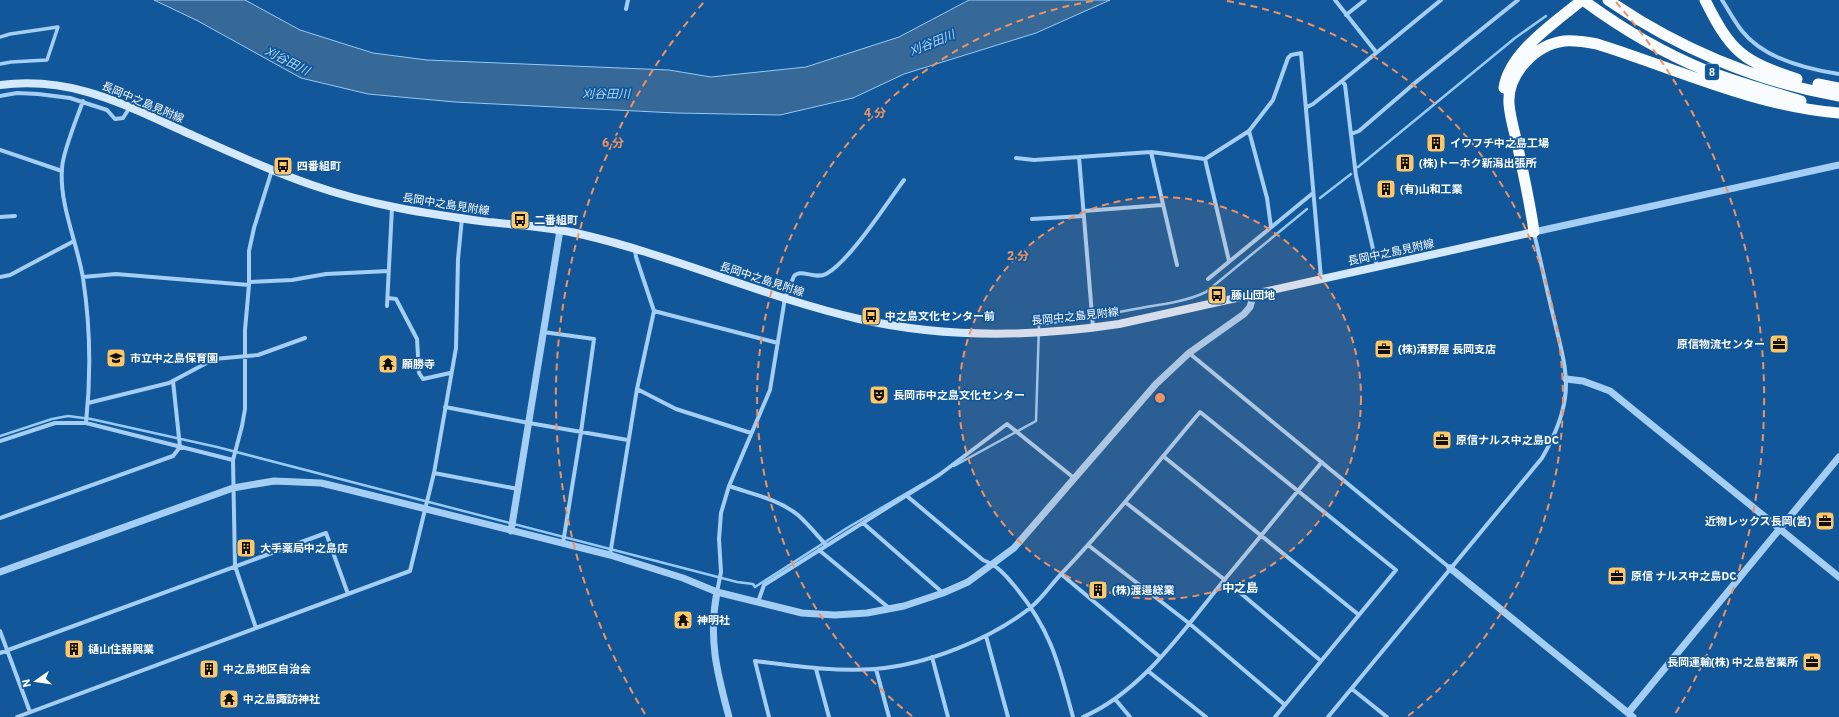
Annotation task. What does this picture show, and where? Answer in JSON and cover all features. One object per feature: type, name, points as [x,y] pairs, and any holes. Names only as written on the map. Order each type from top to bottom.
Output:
[{"type":"highway","points":[[1534,232],[1524,207],[1505,119],[1503,93],[1507,78],[1515,62],[1537,37],[1583,0]]},
{"type":"highway","name":"8","points":[[1583,0],[1645,41],[1706,70],[1798,100],[1839,108]]},
{"type":"highway","name":"8","points":[[1608,0],[1659,31],[1751,73],[1807,89],[1839,96]]},
{"type":"highway","points":[[1705,0],[1716,22],[1731,45],[1750,61],[1764,68],[1804,82],[1839,88]]},
{"type":"highway","points":[[1534,232],[1531,206],[1511,116],[1510,95],[1518,71],[1527,60],[1550,44],[1574,40],[1597,44],[1729,91],[1794,106],[1839,113]]},
{"type":"main road","name":"長岡中之島見附線","points":[[0,85],[34,83],[72,87],[130,106],[272,170],[343,195],[392,207],[462,218],[560,230],[635,248],[785,298],[860,319],[906,327],[957,333],[1026,333],[1093,328],[1119,324],[1534,232]]},
{"type":"street","points":[[626,9],[628,0]]},
{"type":"street","points":[[1335,0],[1376,52]]},
{"type":"street","points":[[1346,15],[1365,0]]},
{"type":"street","points":[[1307,107],[1342,81],[1441,0]]},
{"type":"street","points":[[1351,134],[1359,131],[1416,82],[1518,0]]},
{"type":"street","points":[[1560,19],[1564,7],[1574,0]]},
{"type":"street","points":[[1722,0],[1743,32],[1766,51],[1810,68],[1839,74]]},
{"type":"street","points":[[0,37],[10,34],[58,27],[47,60],[0,64]]},
{"type":"street","points":[[1016,158],[1034,160],[1151,152],[1205,159],[1250,131],[1273,100],[1288,58],[1292,55],[1301,53],[1321,278]]},
{"type":"street","points":[[1342,81],[1345,85],[1356,176],[1376,266]]},
{"type":"street","points":[[0,96],[17,93],[38,94],[83,101],[107,110],[115,119],[123,118],[130,106]]},
{"type":"street","points":[[83,101],[63,163],[62,171],[67,216],[83,277],[88,320],[88,403],[86,423]]},
{"type":"street","points":[[1250,131],[1267,198],[1271,227]]},
{"type":"street","points":[[0,150],[62,171]]},
{"type":"street","points":[[1151,152],[1177,265]]},
{"type":"street","points":[[1079,157],[1093,328]]},
{"type":"street","points":[[1205,159],[1229,261]]},
{"type":"street","points":[[1328,717],[1542,458],[1551,442],[1562,414],[1566,379],[1562,352],[1534,232],[1839,165]]},
{"type":"street","points":[[256,628],[235,566],[233,460],[245,409],[244,356],[249,284],[249,251],[254,228],[272,170]]},
{"type":"street","points":[[729,717],[717,673],[713,647],[713,612],[721,572],[719,525],[728,486],[770,390],[785,298],[796,273],[820,276],[826,274],[845,257],[904,180]]},
{"type":"street","points":[[1208,279],[1314,193]]},
{"type":"street","points":[[1032,219],[1162,205]]},
{"type":"street","points":[[387,306],[392,207]]},
{"type":"street","points":[[0,217],[14,216]]},
{"type":"street","points":[[17,717],[410,570],[434,473],[450,373],[456,348],[458,259],[462,218]]},
{"type":"street","points":[[511,531],[560,230]]},
{"type":"street","points":[[0,277],[10,275],[74,241]]},
{"type":"street","points":[[610,555],[637,389],[654,311],[636,257],[635,248]]},
{"type":"street","points":[[83,277],[116,274],[249,284],[292,280],[326,274],[389,271]]},
{"type":"street","points":[[0,572],[233,488],[274,481],[321,483],[610,555],[683,578],[717,592],[815,615],[867,613],[904,606],[944,593],[968,582],[994,564],[1024,537],[1156,384],[1189,354],[1244,314],[1250,307],[1254,293]]},
{"type":"street","points":[[388,298],[396,299],[417,339],[418,373],[423,379],[450,373]]},
{"type":"street","points":[[654,311],[778,342]]},
{"type":"street","points":[[543,332],[594,339],[563,543]]},
{"type":"street","points":[[88,403],[122,394],[137,393],[173,381],[214,359],[258,355],[305,338]]},
{"type":"street","points":[[1189,354],[1629,716],[1839,457]]},
{"type":"street","points":[[1566,379],[1583,381],[1610,391],[1839,577]]},
{"type":"street","points":[[0,518],[172,456],[180,447],[173,381]]},
{"type":"street","points":[[637,389],[676,409],[751,433]]},
{"type":"street","points":[[445,406],[529,423],[628,440]]},
{"type":"street","points":[[769,717],[755,661],[816,669],[876,669],[932,657],[960,648],[986,636],[1032,607],[1088,545],[1200,412],[1396,570],[1275,717]]},
{"type":"street","points":[[0,441],[55,423],[86,423],[233,460]]},
{"type":"street","points":[[758,602],[764,585],[939,475],[1007,424],[1074,478]]},
{"type":"street","points":[[1163,456],[1359,615]]},
{"type":"street","points":[[1083,717],[1115,699],[1148,671],[1190,624],[1322,462]]},
{"type":"street","points":[[434,473],[518,489]]},
{"type":"street","points":[[728,486],[775,501],[787,508],[798,516],[826,545]]},
{"type":"street","points":[[907,496],[983,560],[994,564],[1003,572],[1032,607],[1047,633],[1056,653],[1073,717]]},
{"type":"street","points":[[1125,502],[1225,580],[1321,661]]},
{"type":"street","points":[[863,523],[944,593]]},
{"type":"street","points":[[0,653],[326,533],[348,594]]},
{"type":"street","points":[[1088,545],[1190,624],[1285,705]]},
{"type":"street","points":[[819,550],[889,608]]},
{"type":"street","points":[[1061,574],[1160,656]]},
{"type":"street","points":[[0,631],[30,712]]},
{"type":"street","points":[[986,636],[1008,717]]},
{"type":"street","points":[[932,657],[948,717]]},
{"type":"street","points":[[816,669],[829,717]]},
{"type":"street","points":[[876,669],[888,717]]},
{"type":"street","points":[[1148,671],[1206,717]]},
{"type":"street","points":[[1352,688],[1387,717]]},
{"type":"street","points":[[1115,699],[1130,717]]},
{"type":"water","name":"刈谷田川","points":[[154,0],[245,0],[300,30],[373,53],[427,60],[669,70],[711,77],[806,67],[899,37],[969,0],[1110,0],[1036,33],[904,74],[853,98],[780,115],[676,113],[455,102],[368,94],[301,78],[198,21]]},
{"type":"waterway","points":[[1358,167],[1515,38],[1546,16]]},
{"type":"waterway","points":[[1320,198],[1351,174]]},
{"type":"waterway","points":[[954,466],[1036,421],[1039,325],[1169,303],[1191,298],[1206,292],[1307,209]]},
{"type":"waterway","points":[[0,436],[52,419],[68,416],[91,419],[217,447],[737,582],[753,584],[755,587],[847,528],[924,483]]},
{"type":"place","name":"イワフチ中之島工場","points":[[1436,143]]},
{"type":"place","name":"(株)トーホク新潟出張所","points":[[1405,163]]},
{"type":"place","name":"四番組町","points":[[283,166]]},
{"type":"place","name":"(有)山和工業","points":[[1386,189]]},
{"type":"place","name":"二番組町","points":[[520,220]]},
{"type":"place","name":"藤山団地","points":[[1217,295]]},
{"type":"place","name":"中之島文化センター前","points":[[871,316]]},
{"type":"place","name":"原信物流センター","points":[[1779,344]]},
{"type":"place","name":"(株)清野屋 長岡支店","points":[[1384,349]]},
{"type":"place","name":"市立中之島保育園","points":[[116,358]]},
{"type":"place","name":"願勝寺","points":[[388,364]]},
{"type":"place","name":"長岡市中之島文化センター","points":[[879,395]]},
{"type":"place","name":"原信ナルス中之島DC","points":[[1442,440]]},
{"type":"place","name":"近物レックス長岡(営)","points":[[1825,521]]},
{"type":"place","name":"大手薬局中之島店","points":[[246,548]]},
{"type":"place","name":"原信 ナルス中之島DC","points":[[1617,576]]},
{"type":"place","name":"(株)渡邉総業","points":[[1098,590]]},
{"type":"place","name":"神明社","points":[[683,620]]},
{"type":"place","name":"樋山住器興業","points":[[74,649]]},
{"type":"place","name":"長岡運輸(株) 中之島営業所","points":[[1812,662]]},
{"type":"place","name":"中之島地区自治会","points":[[209,669]]},
{"type":"place","name":"中之島諏訪神社","points":[[229,699]]},
{"type":"district","name":"中之島","points":[[1240,588]]}]
